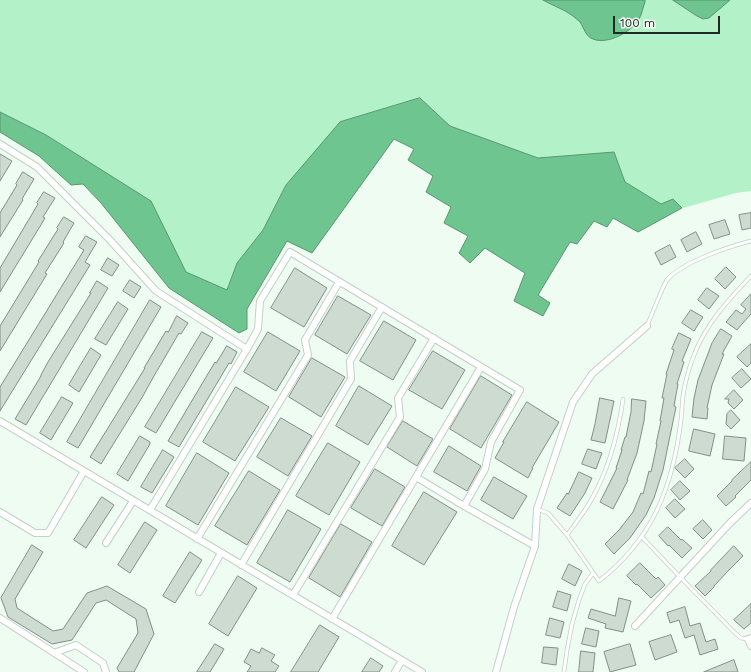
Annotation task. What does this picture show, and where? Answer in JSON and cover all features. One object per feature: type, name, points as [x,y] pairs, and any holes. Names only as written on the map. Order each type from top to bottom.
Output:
[{"type":"street","points":[[0,144],[37,167],[110,240],[156,291],[247,349]]},
{"type":"street","points":[[150,510],[258,329],[260,301],[290,252],[520,390],[491,442],[485,469],[464,506]]},
{"type":"street","points":[[197,539],[308,355],[305,340],[339,282]]},
{"type":"street","points":[[241,565],[352,379],[350,361],[382,307]]},
{"type":"street","points":[[496,672],[514,606],[535,546],[537,509],[573,402],[592,374],[647,326]]},
{"type":"street","points":[[292,595],[400,417],[398,398],[434,338]]},
{"type":"street","points":[[332,619],[481,367]]},
{"type":"street","points":[[0,421],[422,672]]},
{"type":"street","points":[[0,512],[35,533],[48,533],[84,471]]},
{"type":"street","points":[[416,477],[535,546]]},
{"type":"street","points":[[106,543],[134,501]]},
{"type":"street","points":[[635,626],[751,502]]},
{"type":"street","points":[[199,592],[221,553]]},
{"type":"street","points":[[0,618],[81,671]]},
{"type":"street","points":[[750,637],[751,646]]},
{"type":"street","points":[[54,653],[76,645],[103,663],[106,672]]},
{"type":"street","points":[[395,672],[402,660]]},
{"type":"lane","points":[[647,326],[667,281],[679,270],[703,257],[751,241]]},
{"type":"lane","points":[[537,509],[548,513],[567,535],[599,581],[612,571],[632,550],[652,522],[667,488],[674,461],[687,375],[694,354],[712,321],[732,296],[751,276]]},
{"type":"lane","points":[[567,535],[590,503],[600,484],[615,442],[620,422],[623,399]]},
{"type":"lane","points":[[642,537],[736,634],[741,638],[750,637]]},
{"type":"lane","points":[[564,672],[572,624],[579,600],[585,584],[593,573]]},
{"type":"shaded area","points":[[0,0],[751,0],[751,191],[736,193],[683,208],[673,199],[661,204],[625,182],[614,152],[538,158],[450,126],[420,98],[286,185],[263,230],[237,263],[227,291],[186,272],[151,201],[46,135],[0,112]]},
{"type":"shaded area","points":[[543,0],[645,0],[645,2],[641,15],[636,24],[619,36],[612,39],[599,40],[591,38],[585,32],[580,22],[566,11]]},
{"type":"shaded area","points":[[673,0],[730,0],[709,18],[703,19]]},
{"type":"shaded area","points":[[420,98],[450,126],[538,158],[614,152],[625,182],[661,204],[673,199],[682,208],[638,232],[613,218],[607,227],[594,221],[577,244],[570,242],[538,295],[550,303],[543,316],[514,301],[525,273],[485,248],[470,263],[459,253],[468,236],[444,223],[451,207],[426,192],[433,176],[408,160],[414,149],[394,139],[312,253],[287,241],[247,309],[247,329],[239,333],[169,288],[101,203],[83,184],[71,185],[39,156],[0,132],[0,112],[46,135],[151,201],[186,272],[227,290],[237,263],[263,230],[286,185],[340,122]]},
{"type":"building","points":[[0,154],[12,161],[0,181]]},
{"type":"building","points":[[23,172],[34,179],[0,237],[0,213]]},
{"type":"building","points":[[44,192],[55,198],[43,217],[45,218],[0,292],[0,268]]},
{"type":"building","points":[[751,213],[751,228],[742,230],[739,215]]},
{"type":"building","points":[[64,217],[74,223],[63,242],[64,243],[45,273],[47,274],[0,351],[0,326],[39,262],[38,261]]},
{"type":"building","points":[[725,220],[730,234],[714,239],[709,225]]},
{"type":"building","points":[[696,232],[702,244],[687,252],[681,240]]},
{"type":"building","points":[[86,236],[97,242],[85,262],[90,265],[0,411],[0,387],[84,250],[79,247]]},
{"type":"building","points":[[670,245],[676,257],[661,265],[655,253]]},
{"type":"building","points":[[108,258],[119,265],[112,276],[101,270]]},
{"type":"building","points":[[726,267],[736,277],[725,289],[715,279]]},
{"type":"building","points":[[295,268],[327,288],[304,327],[271,308]]},
{"type":"building","points":[[130,280],[141,287],[134,298],[123,291]]},
{"type":"building","points":[[97,281],[108,288],[26,425],[15,419]]},
{"type":"building","points":[[707,288],[719,296],[709,309],[698,300]]},
{"type":"building","points":[[751,294],[751,314],[737,330],[726,322],[736,310],[742,314],[746,309],[741,305]]},
{"type":"building","points":[[338,296],[371,315],[347,354],[315,335]]},
{"type":"building","points":[[150,300],[161,307],[78,448],[67,442]]},
{"type":"building","points":[[118,302],[128,309],[106,345],[95,339]]},
{"type":"building","points":[[691,310],[703,317],[694,331],[682,323]]},
{"type":"building","points":[[177,316],[188,323],[181,334],[179,333],[143,396],[101,464],[90,457],[166,331],[168,332]]},
{"type":"building","points":[[384,321],[416,340],[393,380],[360,361]]},
{"type":"building","points":[[721,329],[732,336],[722,354],[724,354],[712,385],[707,408],[707,419],[692,417],[698,380],[712,343]]},
{"type":"building","points":[[202,332],[213,338],[156,433],[145,427]]},
{"type":"building","points":[[268,332],[300,351],[276,391],[244,372]]},
{"type":"building","points":[[679,333],[691,339],[682,361],[684,362],[677,384],[674,406],[676,407],[663,470],[654,498],[646,515],[630,538],[614,554],[605,544],[619,530],[633,512],[641,493],[643,494],[649,471],[651,472],[661,421],[664,398],[662,398],[666,374],[674,350],[672,349]]},
{"type":"building","points":[[751,344],[751,363],[747,367],[737,357]]},
{"type":"building","points":[[227,346],[237,352],[231,364],[229,363],[179,447],[168,441],[215,362],[216,363]]},
{"type":"building","points":[[91,348],[101,355],[79,392],[69,385]]},
{"type":"building","points":[[433,351],[465,370],[442,409],[409,390]]},
{"type":"building","points":[[312,358],[345,377],[321,417],[289,397]]},
{"type":"building","points":[[742,369],[751,379],[741,388],[732,378]]},
{"type":"building","points":[[481,376],[512,395],[481,448],[450,429]]},
{"type":"building","points":[[359,386],[392,406],[368,445],[336,426]]},
{"type":"building","points":[[236,387],[269,407],[235,461],[203,442]]},
{"type":"building","points":[[734,390],[743,400],[734,409],[728,403],[729,399],[725,399]]},
{"type":"building","points":[[62,397],[73,403],[51,440],[40,433]]},
{"type":"building","points":[[600,398],[614,401],[605,443],[591,440]]},
{"type":"building","points":[[632,399],[646,401],[644,421],[637,453],[628,480],[613,509],[600,502],[617,468],[626,437]]},
{"type":"building","points":[[527,402],[559,422],[532,468],[528,478],[495,458]]},
{"type":"building","points":[[731,410],[740,420],[731,429],[726,424],[727,414]]},
{"type":"building","points":[[281,418],[312,436],[288,476],[257,457]]},
{"type":"building","points":[[403,421],[433,439],[417,466],[387,447]]},
{"type":"building","points":[[694,429],[715,434],[710,456],[689,451]]},
{"type":"building","points":[[140,436],[150,442],[150,444],[128,481],[117,474]]},
{"type":"building","points":[[725,436],[746,438],[744,461],[723,459]]},
{"type":"building","points":[[328,443],[360,462],[329,515],[296,496]]},
{"type":"building","points":[[449,446],[481,466],[467,491],[434,472]]},
{"type":"building","points":[[588,449],[602,453],[596,469],[582,464]]},
{"type":"building","points":[[163,450],[174,457],[152,493],[141,487]]},
{"type":"building","points":[[197,453],[229,473],[198,525],[166,506]]},
{"type":"building","points":[[685,459],[694,469],[685,478],[675,468]]},
{"type":"building","points":[[751,462],[751,480],[726,506],[717,496]]},
{"type":"building","points":[[375,469],[405,487],[382,526],[351,508]]},
{"type":"building","points":[[249,471],[280,490],[247,545],[215,526]]},
{"type":"building","points":[[579,472],[592,478],[585,493],[570,516],[557,508],[567,493],[568,494]]},
{"type":"building","points":[[494,477],[527,496],[513,519],[481,500]]},
{"type":"building","points":[[680,481],[690,491],[680,500],[671,490]]},
{"type":"building","points":[[424,492],[457,512],[424,565],[392,546]]},
{"type":"building","points":[[102,497],[114,505],[86,548],[74,540]]},
{"type":"building","points":[[675,499],[685,509],[675,518],[666,508]]},
{"type":"building","points":[[288,510],[321,529],[290,582],[257,563]]},
{"type":"building","points":[[703,520],[712,530],[703,539],[693,529]]},
{"type":"building","points":[[145,522],[157,530],[130,573],[118,565]]},
{"type":"building","points":[[341,524],[372,542],[340,597],[309,578]]},
{"type":"building","points":[[668,527],[681,540],[682,539],[692,548],[682,558],[659,536]]},
{"type":"building","points":[[32,545],[43,552],[15,599],[17,608],[53,631],[63,629],[87,593],[107,586],[146,609],[154,634],[134,672],[119,672],[117,668],[138,633],[136,619],[106,600],[96,603],[72,640],[52,644],[8,617],[1,598]]},
{"type":"building","points":[[734,546],[743,556],[705,596],[695,586]]},
{"type":"building","points":[[190,552],[202,560],[175,603],[163,596]]},
{"type":"building","points":[[640,563],[656,579],[658,577],[665,585],[651,598],[627,576]]},
{"type":"building","points":[[569,564],[582,571],[575,586],[562,579]]},
{"type":"building","points":[[238,576],[257,588],[228,636],[209,624]]},
{"type":"building","points":[[558,591],[571,595],[567,611],[553,607]]},
{"type":"building","points":[[619,598],[631,601],[623,632],[605,628],[606,624],[588,618],[591,609],[615,616]]},
{"type":"building","points":[[751,604],[751,623],[744,629],[734,620]]},
{"type":"building","points":[[685,607],[690,626],[700,623],[706,642],[715,639],[718,649],[700,655],[694,635],[685,638],[679,620],[670,623],[667,613]]},
{"type":"building","points":[[550,618],[564,622],[560,638],[546,635]]},
{"type":"building","points":[[320,625],[339,637],[318,672],[291,672]]},
{"type":"building","points":[[586,628],[599,631],[596,647],[582,644]]},
{"type":"building","points":[[671,635],[677,652],[655,660],[649,642]]},
{"type":"building","points":[[215,644],[224,649],[210,672],[197,672]]},
{"type":"building","points":[[630,644],[636,665],[610,672],[604,652]]},
{"type":"building","points":[[544,647],[558,648],[556,665],[542,663]]},
{"type":"building","points":[[262,648],[275,655],[271,661],[279,666],[275,672],[247,672],[251,666],[244,662],[251,649],[259,653]]},
{"type":"building","points":[[581,651],[595,653],[593,672],[579,672]]},
{"type":"building","points":[[371,658],[383,666],[379,672],[362,672]]},
{"type":"building","points":[[734,660],[738,672],[704,672]]}]
